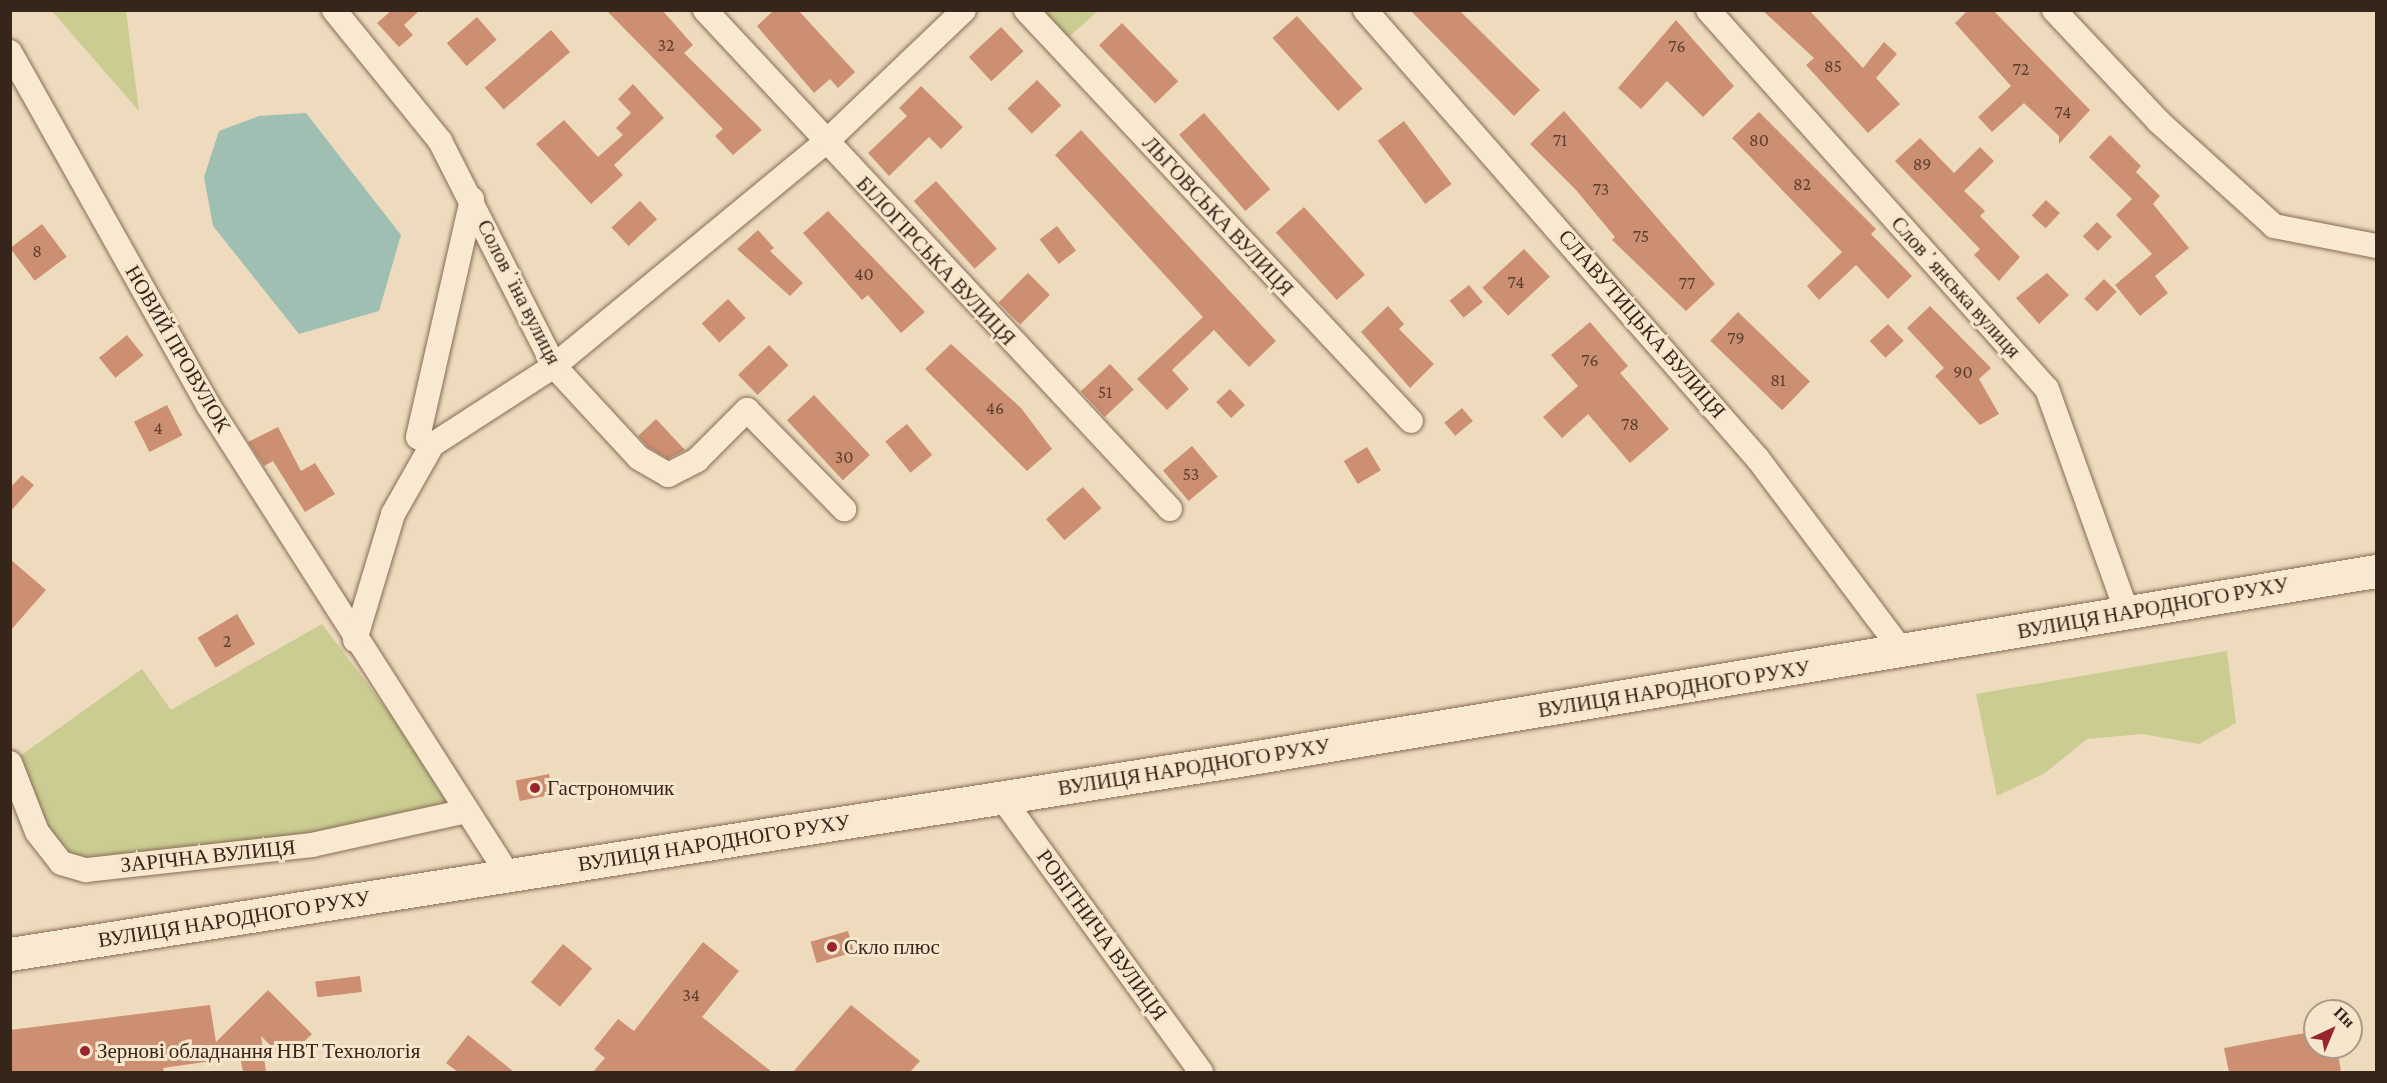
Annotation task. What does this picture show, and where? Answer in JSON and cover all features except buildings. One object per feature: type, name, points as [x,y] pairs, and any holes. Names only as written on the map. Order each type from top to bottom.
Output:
[{"type":"main road","name":"ВУЛИЦЯ НАРОДНОГО РУХУ","points":[[10,954],[1002,798],[1903,652],[2126,610],[2376,571]]},
{"type":"street","name":"Соловʼїна вулиця","points":[[334,10],[440,141],[472,199],[554,366],[639,458],[668,475],[697,460],[747,410],[844,509]]},
{"type":"street","name":"БІЛОГІРСЬКА ВУЛИЦЯ","points":[[705,10],[825,143],[1170,509]]},
{"type":"street","points":[[355,640],[393,514],[432,445],[554,366],[825,143],[964,10]]},
{"type":"street","name":"ЛЬГОВСЬКА ВУЛИЦЯ","points":[[1026,10],[1411,421]]},
{"type":"street","name":"СЛАВУТИЦЬКА ВУЛИЦЯ","points":[[1365,10],[1758,459],[1903,652]]},
{"type":"street","name":"Словʼянська вулиця","points":[[1708,10],[2047,389],[2126,610]]},
{"type":"street","points":[[2054,10],[2159,122],[2274,226],[2376,246]]},
{"type":"street","name":"НОВИЙ ПРОВУЛОК","points":[[10,52],[208,405],[355,640],[508,876]]},
{"type":"street","points":[[432,445],[418,437],[472,199]]},
{"type":"street","name":"ЗАРІЧНА ВУЛИЦЯ","points":[[10,763],[37,832],[61,863],[86,870],[312,845],[466,811]]},
{"type":"street","name":"РОБІТНИЧА ВУЛИЦЯ","points":[[1002,798],[1201,1072]]},
{"type":"green space","points":[[52,11],[126,11],[139,111]]},
{"type":"green space","points":[[1035,11],[1098,11],[1063,42]]},
{"type":"green space","points":[[322,624],[428,764],[450,807],[279,839],[93,861],[65,854],[41,814],[20,756],[142,669],[171,710]]},
{"type":"green space","points":[[2227,651],[2236,723],[2199,744],[2142,734],[2087,739],[2045,773],[1997,796],[1976,694]]},
{"type":"shaded area","points":[[306,113],[401,235],[379,311],[299,334],[213,226],[204,177],[219,131],[259,116]]},
{"type":"place","name":"Гастрономчик","points":[[535,788]]},
{"type":"place","name":"Скло плюс","points":[[832,947]]},
{"type":"place","name":"Зернові обладнання НВТ Технологія","points":[[85,1051]]}]
